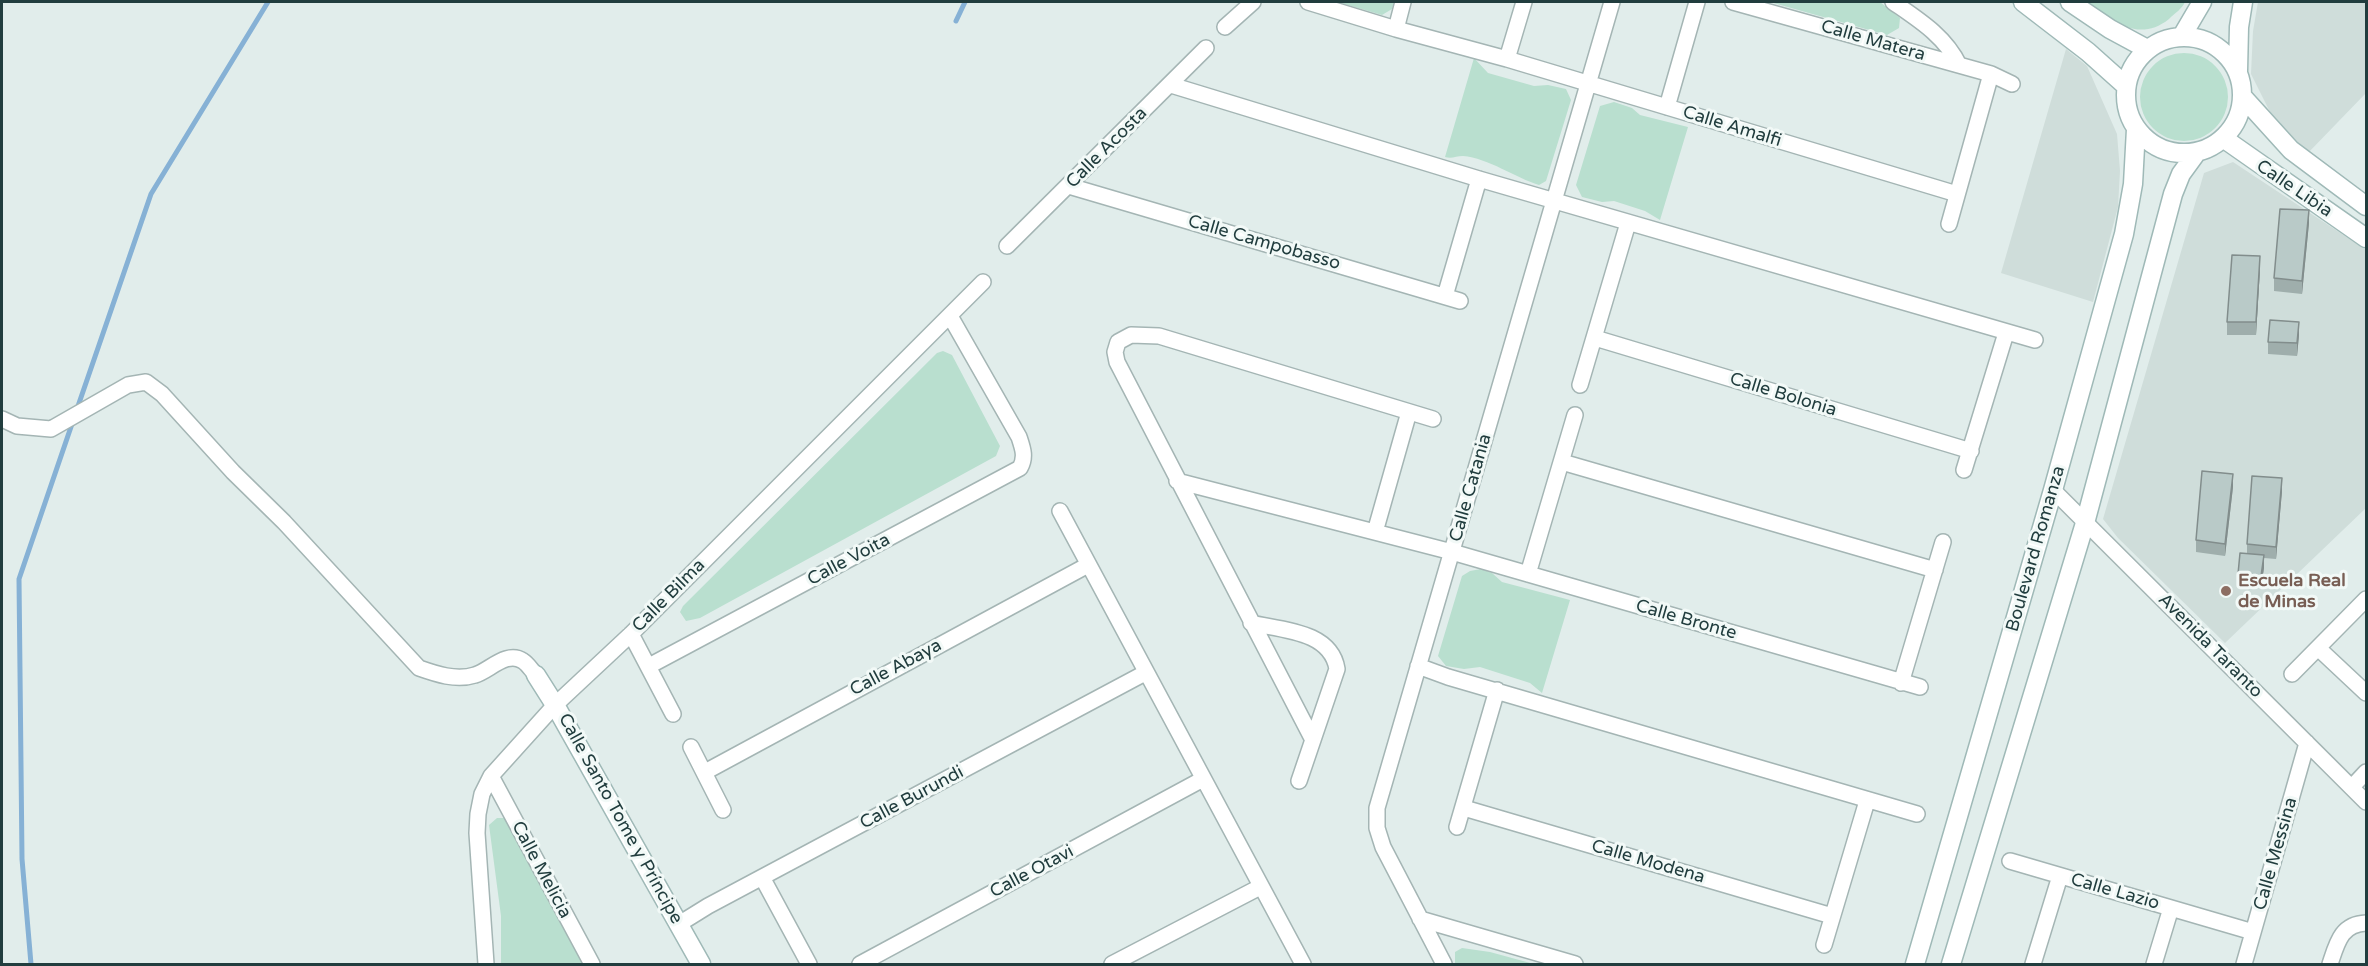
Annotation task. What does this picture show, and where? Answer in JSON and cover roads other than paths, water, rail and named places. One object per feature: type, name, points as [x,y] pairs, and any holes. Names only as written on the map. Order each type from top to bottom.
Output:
[{"type":"main road","points":[[2023,2],[2088,52],[2126,86]]},
{"type":"main road","points":[[2070,2],[2110,29],[2147,49]]},
{"type":"main road","points":[[2182,36],[2202,2]]},
{"type":"main road","points":[[2238,73],[2229,58],[2216,46],[2200,38],[2182,36],[2163,40],[2147,49],[2137,60],[2126,86],[2127,108],[2136,129],[2148,141],[2163,150],[2180,153],[2197,152],[2211,147],[2223,138],[2233,126],[2240,112],[2242,96],[2238,73],[2242,2]]},
{"type":"main road","name":"Calle Libia","points":[[2242,96],[2291,150],[2367,206]]},
{"type":"main road","name":"Boulevard Romanza","points":[[1915,964],[2053,490],[2124,234],[2133,184],[2136,129]]},
{"type":"main road","name":"Calle Libia","points":[[2223,138],[2367,238]]},
{"type":"main road","points":[[1951,964],[2085,523],[2173,194],[2181,174],[2197,152]]},
{"type":"main road","name":"Calle Santo Tome y Príncipe","points":[[536,675],[701,964]]},
{"type":"street","points":[[1225,27],[1252,2]]},
{"type":"street","name":"Calle Amalfi","points":[[1308,2],[1957,194]]},
{"type":"street","points":[[1396,29],[1403,2]]},
{"type":"street","points":[[1507,59],[1524,2]]},
{"type":"street","name":"Calle Catania","points":[[1444,964],[1391,864],[1377,828],[1377,808],[1612,2]]},
{"type":"street","points":[[1666,108],[1697,2]]},
{"type":"street","name":"Calle Matera","points":[[1733,2],[1991,74],[2012,84]]},
{"type":"street","points":[[1893,2],[1943,41],[1951,49],[1959,65]]},
{"type":"street","name":"Calle Acosta","points":[[1007,246],[1206,48]]},
{"type":"street","points":[[1949,224],[1991,74]]},
{"type":"street","points":[[1171,85],[1628,223],[2035,340]]},
{"type":"street","name":"Calle Campobasso","points":[[1069,186],[1453,298],[1479,179]]},
{"type":"street","points":[[1580,386],[1628,223]]},
{"type":"street","name":"Calle Bilma","points":[[486,964],[477,833],[482,794],[491,776],[555,705],[631,634],[983,282]]},
{"type":"street","name":"Calle Voita","points":[[649,666],[1020,468],[1024,462],[1024,452],[1019,437],[950,316]]},
{"type":"street","points":[[1964,470],[2006,333]]},
{"type":"street","points":[[1313,740],[1117,362],[1115,352],[1118,342],[1131,335],[1159,336],[1433,419]]},
{"type":"street","name":"Calle Bolonia","points":[[1595,338],[1971,452]]},
{"type":"street","points":[[2,419],[17,426],[51,429],[128,385],[146,382],[162,394],[419,668],[437,675],[473,676],[507,659],[516,658],[523,661],[536,675]]},
{"type":"street","points":[[1376,532],[1409,412]]},
{"type":"street","points":[[1528,574],[1575,414]]},
{"type":"street","points":[[1562,462],[1935,570]]},
{"type":"street","name":"Calle Bronte","points":[[1177,481],[1452,552],[1920,687]]},
{"type":"street","name":"Avenida Taranto","points":[[2053,490],[2367,802]]},
{"type":"street","points":[[1060,511],[1303,964]]},
{"type":"street","points":[[1901,683],[1943,542]]},
{"type":"street","name":"Calle Abaya","points":[[705,772],[1088,565]]},
{"type":"street","points":[[2292,674],[2367,598]]},
{"type":"street","points":[[1251,623],[1315,638],[1332,654],[1337,669],[1299,781]]},
{"type":"street","points":[[631,634],[673,714]]},
{"type":"street","points":[[2318,648],[2367,693]]},
{"type":"street","points":[[1418,666],[1448,677],[1917,814]]},
{"type":"street","name":"Calle Burundi","points":[[679,924],[708,906],[763,879],[1145,673]]},
{"type":"street","points":[[1457,827],[1497,690]]},
{"type":"street","name":"Calle Messina","points":[[2244,964],[2307,743]]},
{"type":"street","points":[[691,747],[723,810]]},
{"type":"street","points":[[2352,787],[2367,772]]},
{"type":"street","name":"Calle Melicia","points":[[491,776],[592,964]]},
{"type":"street","name":"Calle Otavi","points":[[861,964],[1203,779]]},
{"type":"street","points":[[1824,945],[1867,801]]},
{"type":"street","name":"Calle Modena","points":[[1464,808],[1832,916]]},
{"type":"street","name":"Calle Lazio","points":[[2010,861],[2253,932]]},
{"type":"street","name":"Calle Lazio","points":[[2033,964],[2060,876]]},
{"type":"street","points":[[763,879],[809,964]]},
{"type":"street","points":[[1112,964],[1260,887]]},
{"type":"street","name":"Calle Lazio","points":[[2154,964],[2171,908]]},
{"type":"street","points":[[1420,919],[1575,964]]},
{"type":"street","points":[[2330,964],[2339,937],[2348,927],[2367,922]]},
{"type":"waterway","points":[[77,409],[151,194],[268,2]]},
{"type":"waterway","points":[[956,21],[965,2]]},
{"type":"waterway","points":[[31,964],[22,859],[19,579],[73,421]]},
{"type":"place","name":"Escuela Real de Minas","points":[[2226,591]]}]
